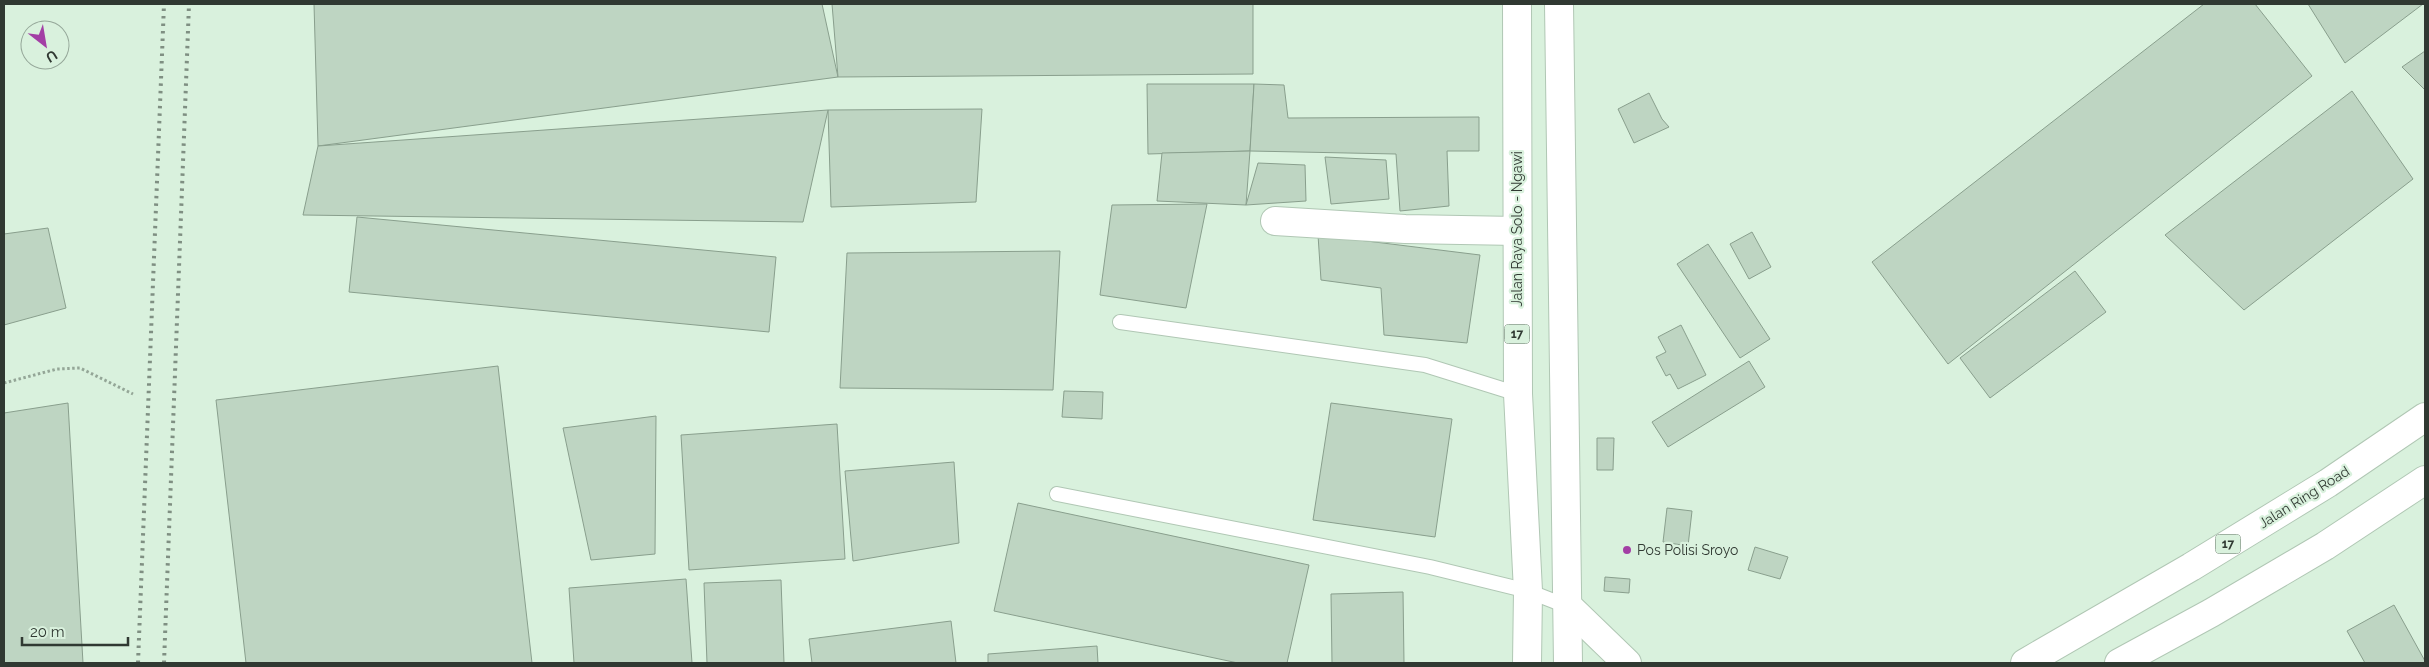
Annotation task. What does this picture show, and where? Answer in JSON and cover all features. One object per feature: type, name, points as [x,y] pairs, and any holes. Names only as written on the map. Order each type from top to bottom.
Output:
[{"type":"main road","name":"Jalan Raya Solo - Ngawi","points":[[1517,4],[1518,394],[1528,591],[1527,663]]},
{"type":"main road","points":[[1559,4],[1569,607],[1568,663]]},
{"type":"main road","points":[[1275,221],[1405,229],[1517,231]]},
{"type":"main road","name":"Jalan Ring Road","points":[[2025,663],[2207,557],[2328,483],[2425,417]]},
{"type":"main road","points":[[2119,663],[2211,613],[2325,546],[2425,480]]},
{"type":"main road","points":[[1569,607],[1627,663]]},
{"type":"lane","points":[[1120,322],[1425,365],[1518,394]]},
{"type":"lane","points":[[1057,494],[1430,567],[1528,591],[1569,607]]},
{"type":"path","points":[[4,383],[56,369],[80,368],[133,394]]},
{"type":"building","points":[[314,4],[822,4],[838,77],[318,146]]},
{"type":"building","points":[[832,4],[1253,4],[1253,74],[838,77]]},
{"type":"building","points":[[2204,4],[2255,4],[2312,76],[1948,364],[1872,262]]},
{"type":"building","points":[[2308,4],[2423,4],[2345,63]]},
{"type":"building","points":[[2425,51],[2425,90],[2402,67]]},
{"type":"building","points":[[1147,84],[1254,84],[1250,151],[1148,154]]},
{"type":"building","points":[[1254,84],[1284,85],[1288,118],[1479,117],[1479,151],[1447,151],[1449,206],[1400,211],[1396,154],[1250,151]]},
{"type":"building","points":[[2352,91],[2413,179],[2244,310],[2165,235]]},
{"type":"building","points":[[1649,93],[1662,119],[1669,127],[1634,143],[1618,109]]},
{"type":"building","points":[[982,109],[976,202],[831,207],[828,110]]},
{"type":"building","points":[[828,110],[803,222],[303,215],[318,146]]},
{"type":"building","points":[[1250,151],[1246,205],[1157,201],[1162,153]]},
{"type":"building","points":[[1325,157],[1386,160],[1389,199],[1331,204]]},
{"type":"building","points":[[1258,163],[1305,165],[1306,201],[1246,205]]},
{"type":"building","points":[[1207,204],[1186,308],[1100,295],[1112,205]]},
{"type":"building","points":[[357,217],[776,257],[769,332],[349,292]]},
{"type":"building","points":[[48,228],[66,308],[4,325],[4,234]]},
{"type":"building","points":[[1752,232],[1771,267],[1749,279],[1730,244]]},
{"type":"building","points":[[1318,235],[1480,255],[1467,343],[1384,335],[1381,288],[1321,280]]},
{"type":"building","points":[[1708,244],[1770,339],[1740,358],[1677,264]]},
{"type":"building","points":[[1060,251],[1053,390],[840,388],[847,253]]},
{"type":"building","points":[[2075,271],[2106,312],[1990,398],[1960,358]]},
{"type":"building","points":[[1681,325],[1706,375],[1678,389],[1670,374],[1666,376],[1656,357],[1666,352],[1658,337]]},
{"type":"building","points":[[1749,361],[1765,387],[1668,447],[1652,422]]},
{"type":"building","points":[[498,366],[532,663],[246,663],[216,400]]},
{"type":"building","points":[[1064,391],[1103,392],[1102,419],[1062,417]]},
{"type":"building","points":[[68,403],[83,663],[4,663],[4,413]]},
{"type":"building","points":[[1331,403],[1452,419],[1435,537],[1313,520]]},
{"type":"building","points":[[656,416],[655,554],[591,560],[563,428]]},
{"type":"building","points":[[837,424],[845,559],[689,570],[681,435]]},
{"type":"building","points":[[1597,438],[1614,438],[1613,470],[1597,470]]},
{"type":"building","points":[[954,462],[959,543],[853,561],[845,471]]},
{"type":"building","points":[[1018,503],[1309,565],[1287,663],[1238,663],[994,611]]},
{"type":"building","points":[[1667,508],[1692,511],[1688,546],[1663,542]]},
{"type":"building","points":[[1755,547],[1788,557],[1780,579],[1748,570]]},
{"type":"building","points":[[1605,577],[1630,579],[1629,593],[1604,591]]},
{"type":"building","points":[[686,579],[692,663],[574,663],[569,588]]},
{"type":"building","points":[[781,580],[784,663],[707,663],[704,583]]},
{"type":"building","points":[[1403,592],[1404,663],[1332,663],[1331,594]]},
{"type":"building","points":[[2394,605],[2425,663],[2365,663],[2347,631]]},
{"type":"building","points":[[951,621],[956,663],[812,663],[809,639]]},
{"type":"building","points":[[1097,646],[1098,663],[988,663],[988,654]]},
{"type":"railway","points":[[138,663],[164,4]]},
{"type":"railway","points":[[164,663],[189,4]]},
{"type":"place","name":"Pos Polisi Sroyo","points":[[1627,550]]}]
